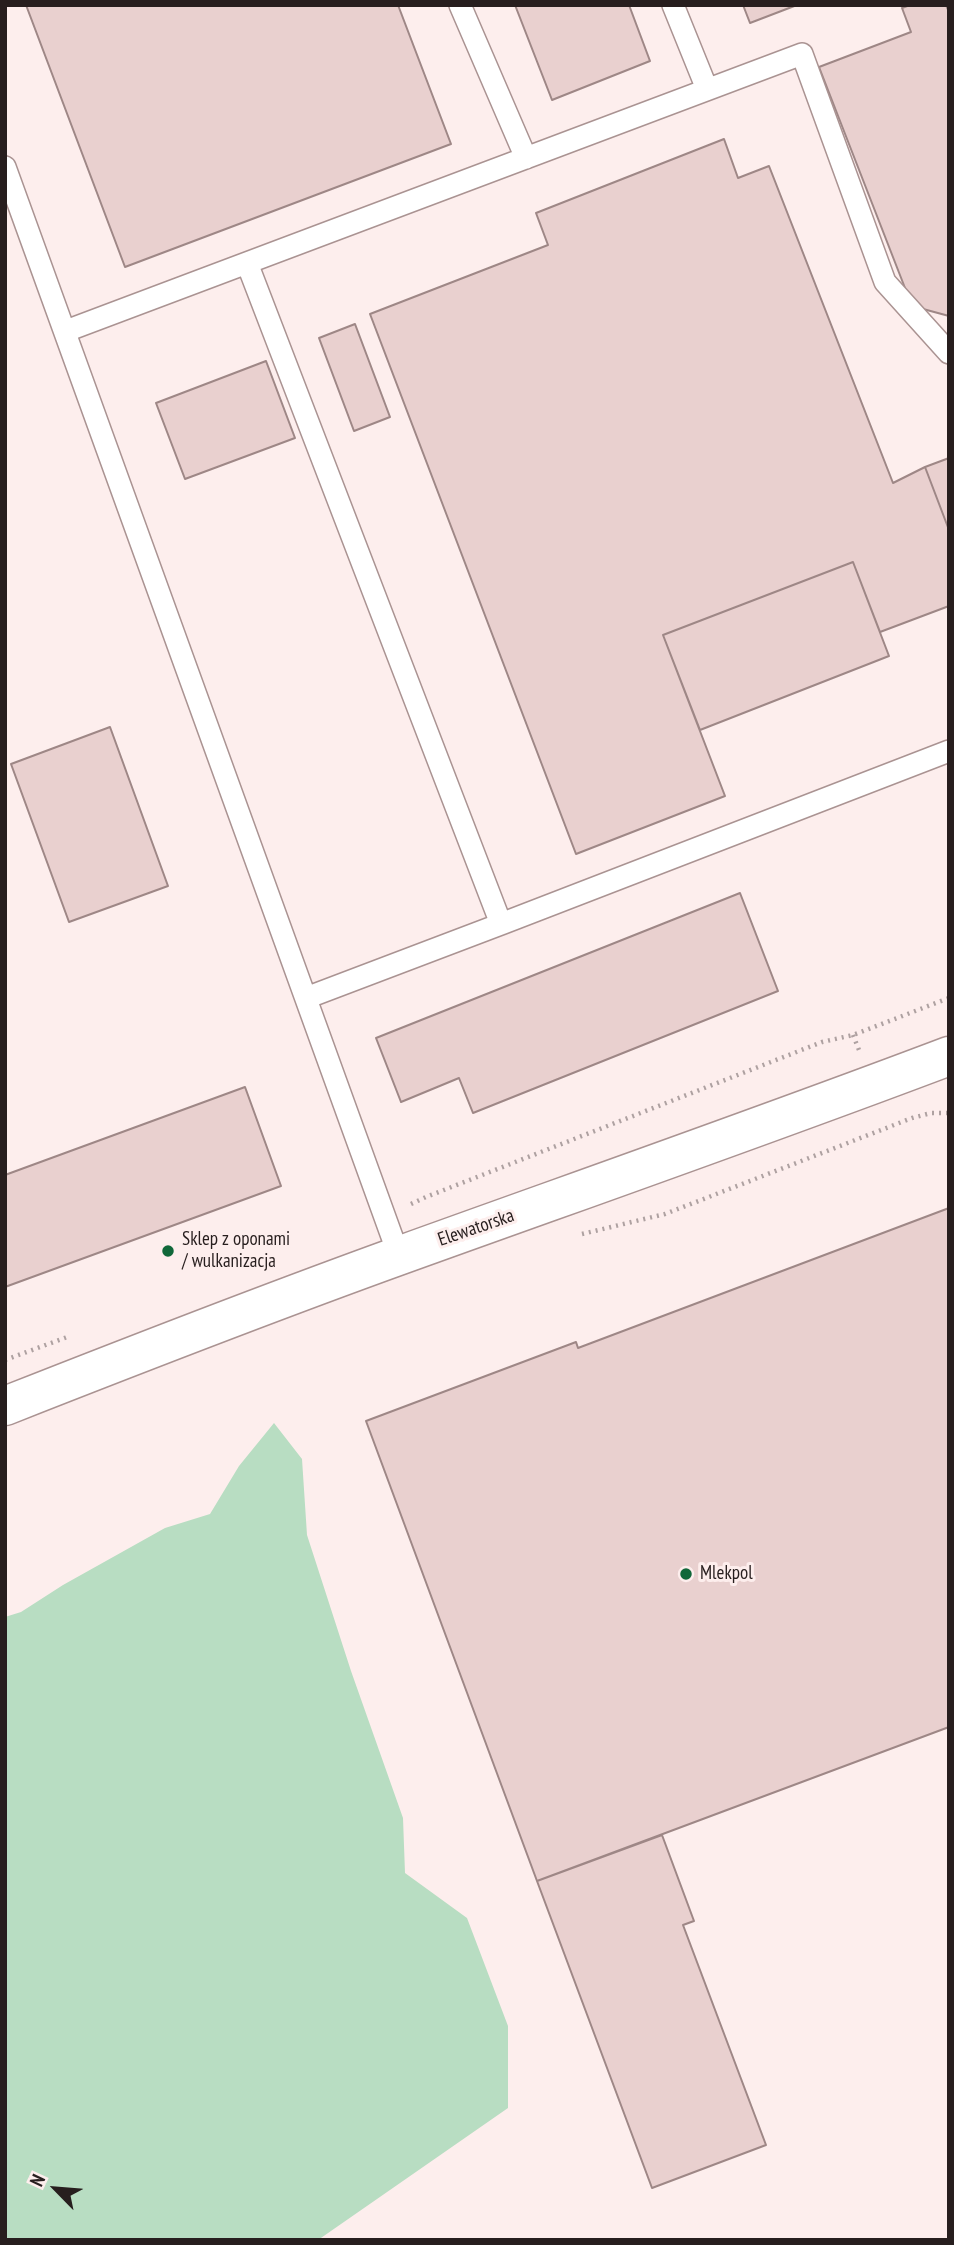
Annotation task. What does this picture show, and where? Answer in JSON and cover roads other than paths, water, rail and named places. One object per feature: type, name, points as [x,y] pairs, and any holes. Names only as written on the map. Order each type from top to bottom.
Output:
[{"type":"street","name":"Elewatorska","points":[[5,1406],[399,1256],[840,1098],[949,1056]]},
{"type":"lane","points":[[460,5],[526,158]]},
{"type":"lane","points":[[673,5],[706,89]]},
{"type":"lane","points":[[66,331],[802,54],[885,282],[949,353]]},
{"type":"lane","points":[[5,167],[399,1256]]},
{"type":"lane","points":[[247,263],[501,923]]},
{"type":"lane","points":[[306,998],[949,751]]},
{"type":"place","name":"Sklep z oponami / wulkanizacja","points":[[168,1251]]},
{"type":"place","name":"Mlekpol","points":[[686,1574]]}]
